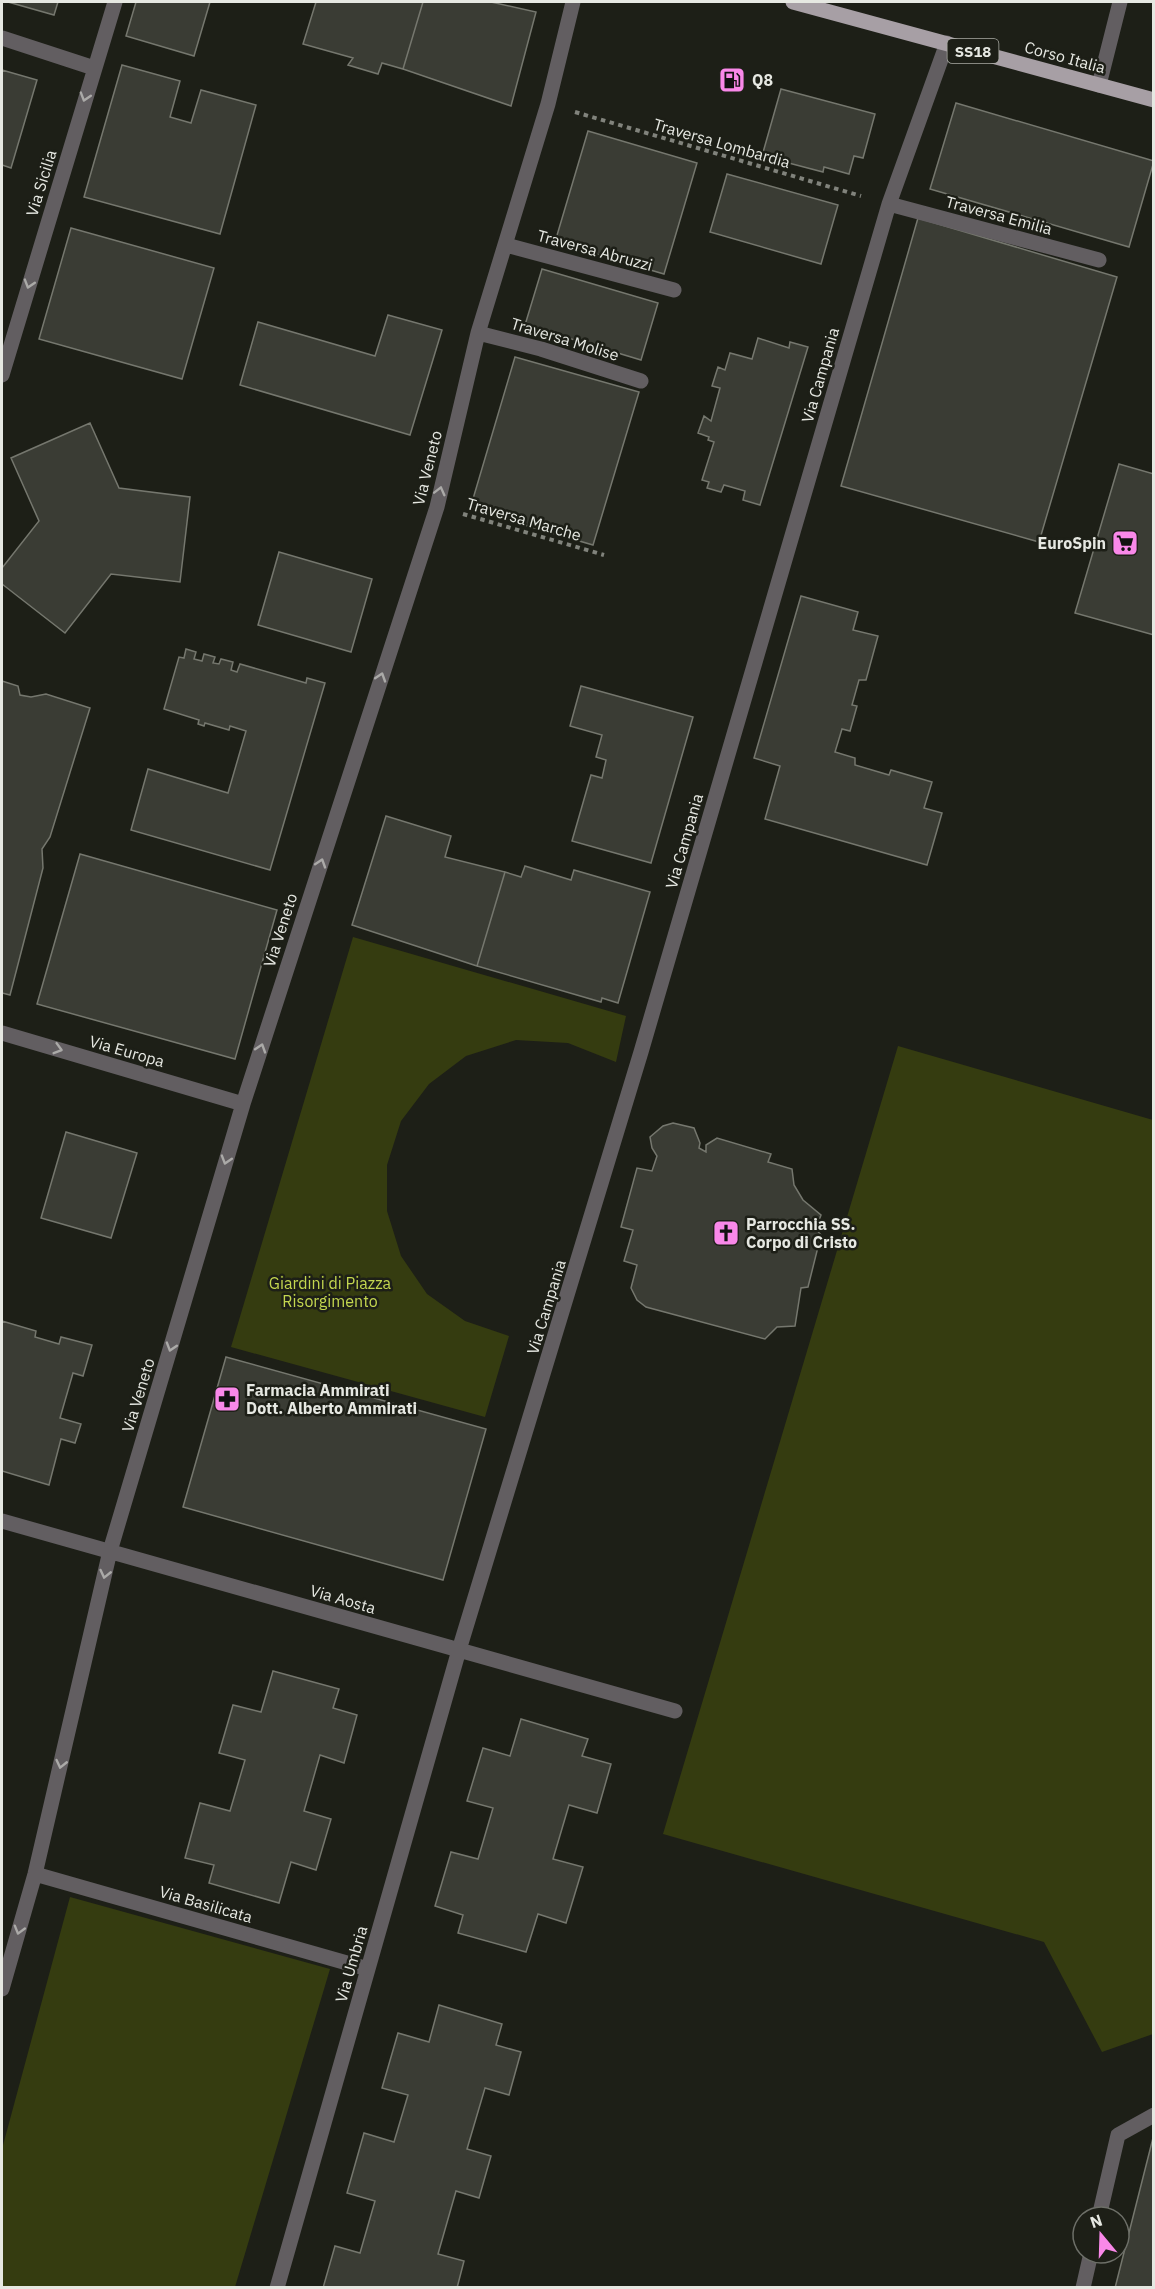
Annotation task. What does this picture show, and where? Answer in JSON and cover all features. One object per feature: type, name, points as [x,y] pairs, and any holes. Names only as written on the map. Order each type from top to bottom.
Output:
[{"type":"main road","name":"Corso Italia","points":[[793,2],[1154,100]]},
{"type":"street","name":"Via Sicilia","points":[[2,375],[6,345],[115,2]]},
{"type":"street","name":"Via Veneto","points":[[2,1989],[35,1874],[110,1551],[243,1104],[437,507],[478,333],[548,104],[573,2]]},
{"type":"street","points":[[1100,85],[1120,2]]},
{"type":"street","points":[[2,39],[94,68]]},
{"type":"street","name":"Via Campania","points":[[459,1650],[630,1089],[889,204],[947,43]]},
{"type":"street","name":"Traversa Emilia","points":[[889,204],[1099,261]]},
{"type":"street","name":"Traversa Abruzzi","points":[[506,245],[674,290]]},
{"type":"street","name":"Traversa Molise","points":[[478,333],[541,348],[641,381]]},
{"type":"street","name":"Via Europa","points":[[2,1033],[243,1104]]},
{"type":"street","name":"Via Aosta","points":[[2,1521],[675,1712]]},
{"type":"street","name":"Via Umbria","points":[[277,2288],[459,1650]]},
{"type":"street","name":"Via Basilicata","points":[[35,1874],[368,1969]]},
{"type":"street","points":[[1102,2205],[1118,2135],[1151,2114],[1154,2115]]},
{"type":"street","points":[[1083,2288],[1088,2265]]},
{"type":"path","name":"Traversa Lombardia","points":[[548,104],[889,204]]},
{"type":"path","name":"Traversa Marche","points":[[437,507],[604,555]]},
{"type":"green space","name":"Giardini di Piazza Risorgimento","points":[[353,937],[626,1016],[616,1062],[568,1043],[516,1040],[466,1056],[429,1084],[401,1121],[387,1165],[387,1211],[401,1256],[427,1294],[465,1321],[509,1336],[485,1417],[231,1347]]},
{"type":"green space","points":[[898,1046],[1153,1120],[1153,2034],[1102,2052],[1044,1942],[663,1834]]},
{"type":"green space","points":[[70,1897],[330,1969],[235,2287],[2,2287],[2,2149]]},
{"type":"building","points":[[8,2],[58,2],[54,15]]},
{"type":"building","points":[[136,2],[210,2],[194,56],[126,36]]},
{"type":"building","points":[[316,2],[423,2],[403,69],[382,63],[378,74],[348,65],[353,58],[303,44]]},
{"type":"building","points":[[423,2],[491,2],[536,12],[511,106],[403,69]]},
{"type":"building","points":[[122,65],[180,81],[170,117],[191,123],[201,90],[256,105],[220,234],[84,197]]},
{"type":"building","points":[[2,70],[37,80],[11,168],[2,165]]},
{"type":"building","points":[[781,89],[875,114],[863,158],[854,156],[849,174],[824,167],[823,172],[762,156]]},
{"type":"building","points":[[956,103],[1154,161],[1129,247],[930,189]]},
{"type":"building","points":[[588,131],[697,163],[664,274],[555,242]]},
{"type":"building","points":[[727,174],[838,205],[821,264],[710,232]]},
{"type":"building","points":[[918,218],[1117,277],[1039,542],[841,486]]},
{"type":"building","points":[[71,228],[214,268],[182,379],[39,339]]},
{"type":"building","points":[[542,269],[658,303],[641,360],[525,325]]},
{"type":"building","points":[[388,315],[442,330],[410,435],[240,385],[258,322],[375,356]]},
{"type":"building","points":[[758,338],[789,348],[790,342],[808,347],[760,505],[743,500],[745,491],[724,485],[721,492],[707,488],[709,482],[702,480],[714,442],[708,440],[709,437],[698,433],[704,416],[711,421],[720,388],[712,386],[718,367],[725,370],[730,353],[752,359]]},
{"type":"building","points":[[515,357],[639,392],[593,545],[470,509]]},
{"type":"building","points":[[90,423],[119,488],[190,497],[180,582],[111,574],[65,633],[2,584],[2,568],[39,521],[11,458]]},
{"type":"building","name":"EuroSpin","points":[[1119,464],[1154,474],[1154,635],[1075,613]]},
{"type":"building","points":[[279,552],[372,579],[351,652],[258,625]]},
{"type":"building","points":[[801,596],[858,612],[853,630],[878,636],[866,680],[859,680],[852,705],[857,706],[850,731],[842,729],[835,752],[855,758],[855,765],[889,775],[891,770],[932,782],[924,808],[942,813],[927,865],[765,819],[780,766],[754,758]]},
{"type":"building","points":[[186,649],[196,652],[194,659],[202,661],[204,654],[215,657],[213,663],[219,664],[221,659],[233,662],[231,670],[237,672],[240,664],[306,683],[307,678],[325,683],[270,870],[131,830],[148,769],[228,793],[246,731],[230,726],[229,730],[205,723],[204,726],[198,724],[199,720],[164,709],[179,657],[184,658]]},
{"type":"building","points":[[2,681],[18,686],[20,695],[31,697],[46,694],[90,708],[50,837],[42,849],[43,868],[10,995],[2,993]]},
{"type":"building","points":[[581,686],[693,717],[651,863],[572,841],[591,775],[602,778],[606,760],[596,757],[602,735],[570,726]]},
{"type":"building","points":[[386,816],[451,836],[445,857],[505,872],[477,966],[352,925]]},
{"type":"building","points":[[80,854],[277,910],[235,1059],[37,1004]]},
{"type":"building","points":[[525,866],[571,880],[574,870],[650,892],[618,1003],[602,998],[601,1002],[477,966],[505,872],[521,877]]},
{"type":"building","name":"Parrocchia SS. Corpo di Cristo","points":[[673,1123],[694,1128],[700,1143],[699,1148],[706,1152],[706,1145],[717,1138],[771,1154],[768,1162],[792,1169],[794,1185],[803,1200],[821,1215],[816,1229],[821,1235],[808,1287],[801,1288],[795,1326],[777,1327],[765,1339],[646,1307],[637,1300],[631,1288],[637,1265],[624,1261],[633,1230],[621,1227],[637,1168],[652,1171],[657,1156],[652,1148],[650,1137],[663,1126]]},
{"type":"building","points":[[66,1132],[137,1153],[111,1238],[41,1218]]},
{"type":"building","points":[[2,1321],[36,1331],[35,1337],[59,1344],[61,1337],[92,1345],[83,1376],[73,1373],[60,1418],[81,1424],[75,1443],[61,1439],[49,1485],[2,1471]]},
{"type":"building","points":[[226,1357],[486,1429],[443,1580],[183,1507]]},
{"type":"building","points":[[273,1671],[339,1689],[333,1708],[357,1715],[344,1763],[320,1755],[304,1811],[331,1819],[316,1870],[291,1862],[279,1903],[209,1883],[214,1865],[185,1858],[200,1803],[230,1811],[245,1760],[219,1753],[233,1705],[261,1712]]},
{"type":"building","points":[[521,1719],[588,1739],[582,1756],[611,1764],[597,1813],[569,1805],[553,1859],[583,1867],[566,1923],[538,1914],[526,1952],[458,1933],[463,1915],[435,1906],[451,1852],[478,1859],[493,1808],[467,1801],[483,1748],[510,1756]]},
{"type":"building","points":[[439,2005],[502,2024],[496,2045],[521,2052],[509,2095],[485,2088],[467,2149],[491,2156],[479,2198],[456,2191],[438,2254],[464,2261],[457,2288],[323,2288],[335,2246],[360,2253],[375,2201],[347,2193],[364,2133],[394,2142],[408,2095],[382,2088],[398,2033],[429,2042]]},
{"type":"building","points":[[1154,2134],[1154,2288],[1115,2288],[1121,2265],[1131,2265],[1131,2225]]},
{"type":"place","name":"Q8","points":[[732,80]]},
{"type":"place","name":"EuroSpin","points":[[1125,543]]},
{"type":"place","name":"Parrocchia SS. Corpo di Cristo","points":[[726,1233]]},
{"type":"place","name":"Farmacia Ammirati Dott. Alberto Ammirati","points":[[227,1399]]}]
